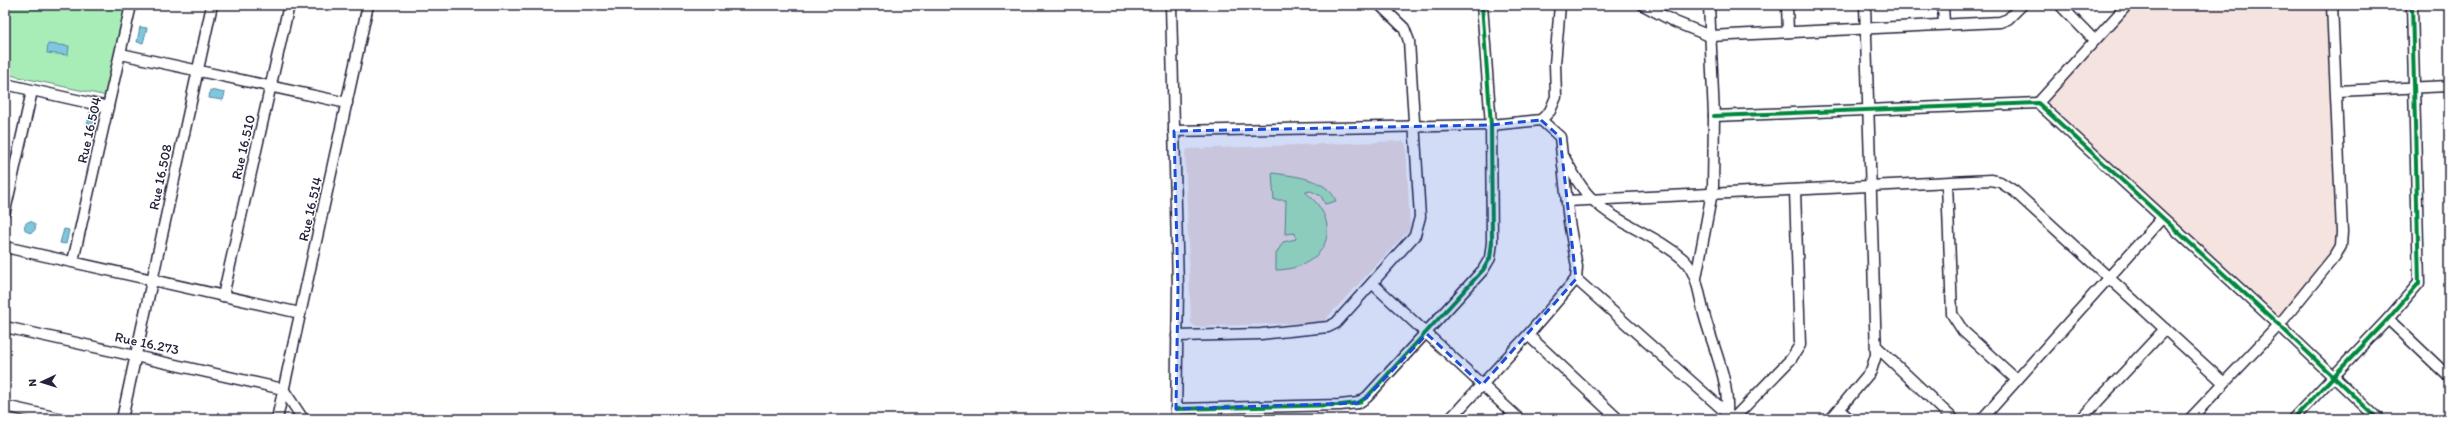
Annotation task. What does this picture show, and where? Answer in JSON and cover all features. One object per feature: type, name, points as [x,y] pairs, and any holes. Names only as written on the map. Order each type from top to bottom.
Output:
[{"type":"street","name":"Rue 16.504","points":[[73,261],[121,54],[130,5]]},
{"type":"street","name":"Rue 16.508","points":[[122,419],[212,5]]},
{"type":"street","name":"Rue 16.510","points":[[223,296],[272,87],[289,5]]},
{"type":"street","name":"Rue 16.514","points":[[277,419],[368,5]]},
{"type":"street","points":[[1171,5],[1174,131],[1176,414],[1358,403],[1367,397],[1427,334],[1483,270],[1490,258],[1491,125],[1482,5]]},
{"type":"street","points":[[1176,336],[1261,334],[1324,329],[1336,322],[1373,284],[1415,235],[1419,225],[1415,127],[1409,37],[1404,28],[1380,5]]},
{"type":"street","points":[[1174,131],[1491,125],[1541,120],[1550,111],[1556,97],[1555,64],[1560,5]]},
{"type":"street","points":[[1643,5],[1675,22],[1710,36],[2002,22],[2022,5]]},
{"type":"street","points":[[1696,278],[1712,193],[1714,116],[1708,5]]},
{"type":"street","points":[[1787,5],[1788,32]]},
{"type":"street","points":[[1831,419],[1871,371],[1875,362],[1877,347],[1867,110],[1865,5]]},
{"type":"street","points":[[1943,5],[1944,24]]},
{"type":"street","points":[[2060,5],[2094,40]]},
{"type":"street","points":[[2038,103],[2127,5]]},
{"type":"street","points":[[2190,419],[2279,325],[2335,256],[2341,246],[2342,232],[2337,91],[2332,5]]},
{"type":"street","points":[[2293,419],[2416,288],[2420,278],[2412,5]]},
{"type":"street","points":[[121,54],[347,103]]},
{"type":"street","points":[[5,84],[108,107]]},
{"type":"street","points":[[2337,91],[2449,86]]},
{"type":"street","points":[[5,211],[32,91]]},
{"type":"street","points":[[1714,116],[2038,103],[2334,376],[2378,419]]},
{"type":"street","points":[[1450,419],[1528,335],[1576,279],[1577,267],[1567,200],[1564,157],[1560,137],[1541,120]]},
{"type":"street","points":[[1564,157],[1582,188],[1593,200],[1618,220],[1673,251],[1686,262],[1696,278],[1704,315],[1727,390],[1732,418]]},
{"type":"street","points":[[1567,200],[1870,187],[1991,180],[2004,183],[2224,383]]},
{"type":"street","points":[[1948,183],[1952,314],[1963,331],[2016,380]]},
{"type":"street","points":[[1732,418],[1791,359],[1800,345],[1795,190]]},
{"type":"street","points":[[1982,419],[2162,218]]},
{"type":"street","points":[[5,247],[300,313]]},
{"type":"street","points":[[1576,279],[1732,418]]},
{"type":"street","points":[[1373,284],[1519,419]]},
{"type":"street","points":[[2388,319],[2448,373]]},
{"type":"street","name":"Rue 16.273","points":[[5,327],[135,354],[283,389]]},
{"type":"street","points":[[2081,419],[2165,329]]},
{"type":"street","points":[[1528,335],[1618,419]]},
{"type":"street","points":[[1877,347],[1953,419]]},
{"type":"street","points":[[283,389],[304,419]]},
{"type":"street","points":[[5,406],[40,417],[63,419]]},
{"type":"street","points":[[1839,410],[1850,419]]},
{"type":"highlighted area","points":[[1541,120],[1560,137],[1576,279],[1482,385],[1427,334],[1367,397],[1358,403],[1176,409],[1178,288],[1174,131],[1491,125]]},
{"type":"shaded area","points":[[2133,5],[2337,5],[2347,252],[2279,324],[2043,103]]},
{"type":"shaded area","points":[[1403,141],[1406,144],[1410,229],[1323,322],[1196,327],[1191,323],[1185,153],[1188,149]]},
{"type":"green space","points":[[5,5],[103,5],[125,10],[107,96],[5,74]]},
{"type":"green space","points":[[1272,173],[1300,177],[1318,183],[1332,193],[1336,201],[1325,204],[1321,196],[1311,191],[1305,192],[1318,204],[1325,218],[1327,230],[1325,243],[1318,253],[1308,262],[1294,268],[1276,270],[1276,254],[1283,242],[1296,239],[1295,233],[1285,234],[1286,200],[1274,200]]},
{"type":"water","points":[[140,27],[147,28],[143,43],[137,42]]},
{"type":"water","points":[[48,44],[69,46],[68,55],[47,53]]},
{"type":"water","points":[[210,90],[225,93],[223,100],[209,98]]},
{"type":"water","points":[[90,112],[96,113],[93,127],[87,126]]},
{"type":"water","points":[[28,222],[32,222],[34,223],[34,231],[28,232],[25,229],[25,225]]},
{"type":"water","points":[[64,229],[69,230],[66,244],[60,243]]},
{"type":"cycle path","points":[[1176,409],[1340,405],[1358,403],[1367,397],[1483,270],[1490,258],[1492,242],[1491,125],[1482,5]]},
{"type":"cycle path","points":[[2293,419],[2388,319],[2419,283],[2412,5]]},
{"type":"cycle path","points":[[1714,116],[2038,103],[2279,325],[2378,419]]}]
